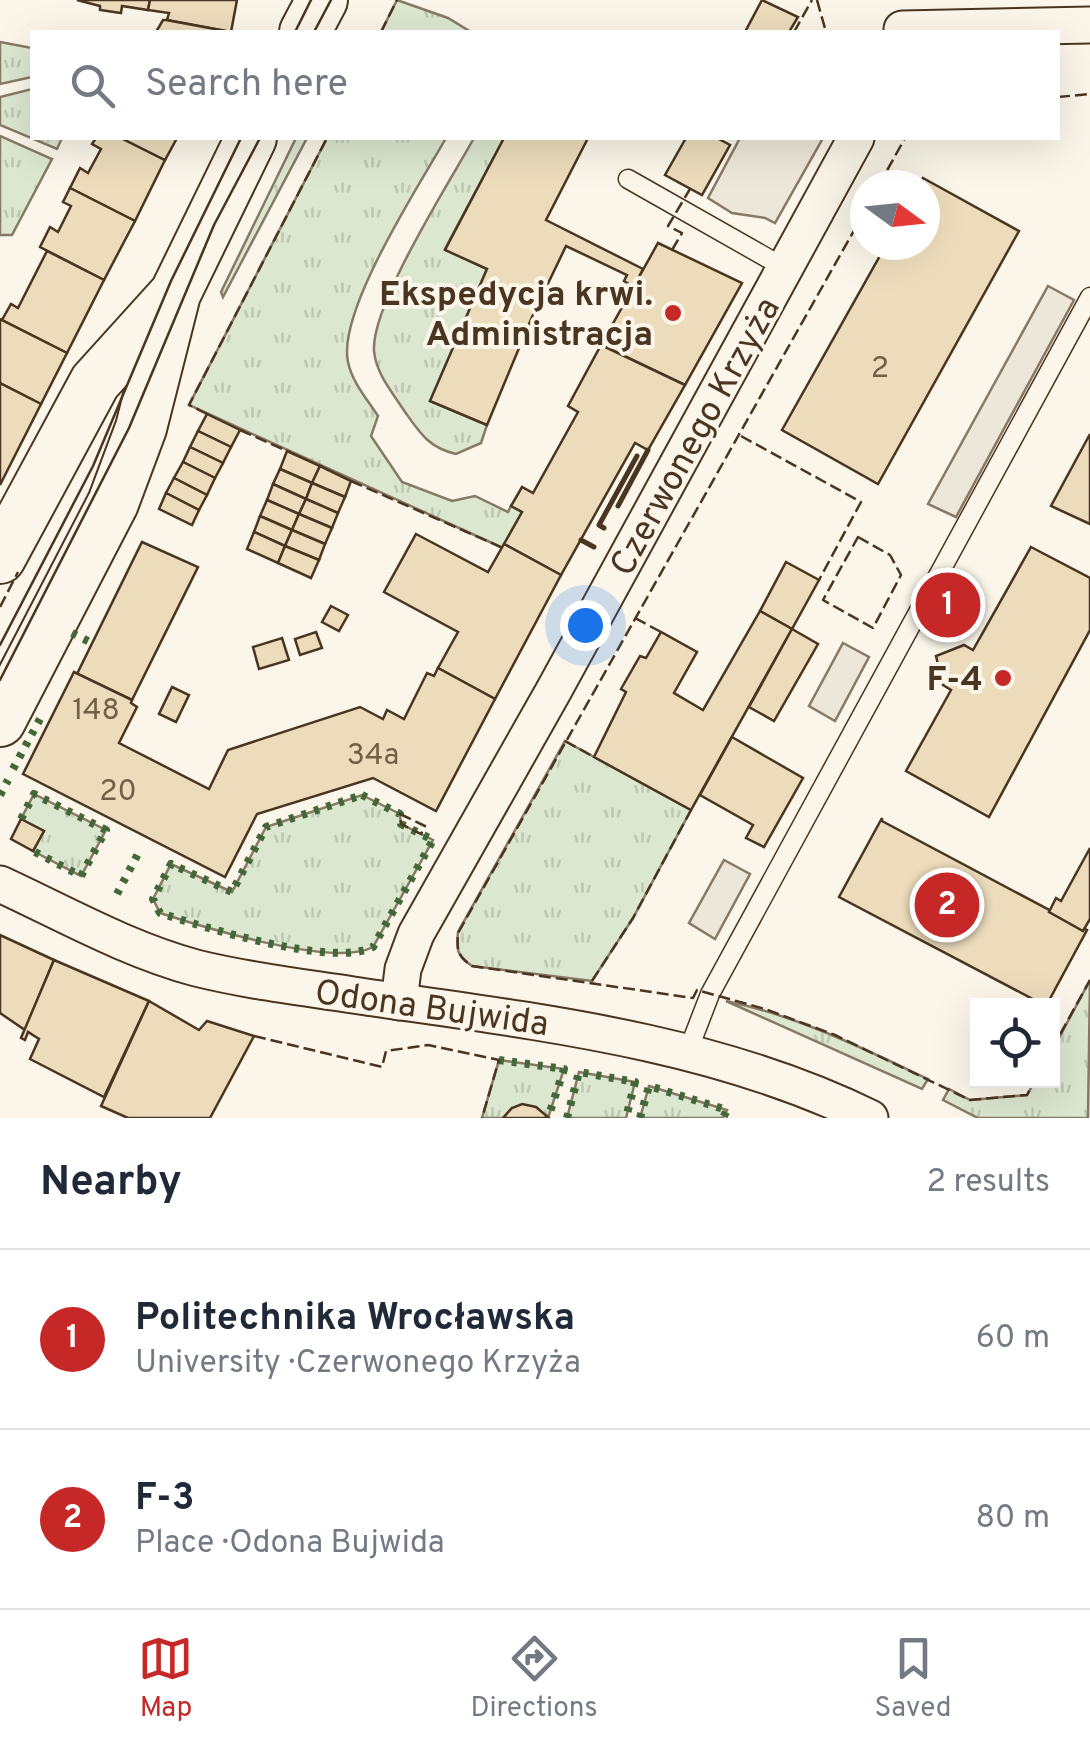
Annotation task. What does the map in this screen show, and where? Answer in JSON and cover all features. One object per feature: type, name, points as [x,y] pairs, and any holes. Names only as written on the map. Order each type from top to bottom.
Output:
[{"type":"street","points":[[306,30],[322,0]]},
{"type":"street","points":[[899,20],[1090,24]]},
{"type":"street","points":[[0,721],[113,504],[141,428],[174,294],[249,140]]},
{"type":"street","name":"Czerwonego Krzyża","points":[[399,1002],[403,970],[416,934],[600,608],[855,140]]},
{"type":"street","points":[[0,558],[95,382],[174,294]]},
{"type":"street","name":"Odona Bujwida","points":[[0,884],[116,938],[193,967],[266,983],[608,1034],[688,1051],[761,1074],[870,1118]]},
{"type":"lane","points":[[628,179],[784,268]]},
{"type":"lane","points":[[688,1051],[710,994],[1090,298]]},
{"type":"green space","points":[[397,0],[448,18],[468,30],[382,30]]},
{"type":"green space","points":[[0,42],[30,48],[30,77],[0,84]]},
{"type":"green space","points":[[30,90],[30,138],[0,125],[0,97]]},
{"type":"green space","points":[[0,136],[52,159],[12,235],[0,235]]},
{"type":"green space","points":[[36,140],[61,140],[57,149]]},
{"type":"green space","points":[[295,140],[306,140],[223,297],[221,292]]},
{"type":"green space","points":[[326,140],[445,140],[367,281],[348,340],[348,362],[356,383],[378,416],[371,436],[402,482],[452,501],[475,496],[508,512],[511,506],[522,512],[503,548],[189,405]]},
{"type":"green space","points":[[473,140],[503,140],[445,249],[487,269],[430,401],[487,425],[481,443],[456,454],[432,444],[416,427],[390,390],[374,351],[385,305]]},
{"type":"green space","points":[[565,741],[691,810],[633,918],[592,981],[472,966],[459,952],[458,932]]},
{"type":"green space","points":[[34,794],[106,830],[81,876],[33,851],[44,831],[21,819]]},
{"type":"green space","points":[[362,795],[400,814],[401,824],[433,840],[373,947],[329,953],[300,949],[160,913],[153,899],[171,864],[232,892],[266,827]]},
{"type":"green space","points":[[1090,980],[1088,1118],[978,1118],[943,1100],[949,1089],[970,1100],[1027,1095],[1031,1088],[1060,1088],[1060,1036]]},
{"type":"green space","points":[[726,1001],[804,1024],[928,1079],[922,1089]]},
{"type":"green space","points":[[499,1060],[564,1069],[548,1118],[512,1108],[503,1118],[482,1118]]},
{"type":"green space","points":[[579,1072],[635,1082],[626,1118],[567,1118]]},
{"type":"green space","points":[[649,1086],[727,1110],[723,1118],[640,1118]]},
{"type":"shaded area","points":[[739,140],[822,140],[775,223],[732,213],[708,198]]},
{"type":"shaded area","points":[[1048,286],[1074,300],[956,517],[928,504]]},
{"type":"shaded area","points":[[843,643],[869,657],[835,721],[809,706]]},
{"type":"shaded area","points":[[724,860],[750,874],[715,939],[689,923]]},
{"type":"building","points":[[77,0],[150,0],[148,10],[122,6],[121,13],[100,10],[100,6]]},
{"type":"building","points":[[150,0],[237,0],[231,30],[167,20],[169,13],[148,10]]},
{"type":"building","points":[[762,0],[798,17],[790,30],[746,30]]},
{"type":"building","points":[[166,20],[220,30],[157,30]]},
{"type":"building","points":[[95,140],[125,140],[165,160],[135,221],[70,188],[80,168],[88,173],[101,149],[92,144]]},
{"type":"building","points":[[125,140],[176,140],[165,160]]},
{"type":"building","points":[[503,140],[587,140],[546,220],[643,269],[634,287],[624,281],[627,275],[566,246],[487,425],[430,401],[487,269],[445,250]]},
{"type":"building","points":[[685,140],[721,140],[730,145],[702,195],[665,175]]},
{"type":"building","points":[[940,187],[1019,231],[878,484],[782,430],[878,260],[940,260]]},
{"type":"building","points":[[70,188],[135,221],[104,280],[40,247],[50,227],[58,232],[71,206],[63,202]]},
{"type":"building","name":"Ekspedycja krwi. Administracja","points":[[658,243],[742,283],[685,385],[601,345]]},
{"type":"building","points":[[47,251],[104,280],[67,353],[2,320],[11,304],[18,308]]},
{"type":"building","points":[[0,319],[67,353],[41,404],[0,383]]},
{"type":"building","points":[[601,345],[685,385],[648,450],[635,443],[561,575],[504,544],[522,512],[511,506],[522,487],[533,493],[578,412],[568,406]]},
{"type":"building","points":[[0,383],[41,404],[0,485]]},
{"type":"building","points":[[207,414],[240,430],[231,447],[198,431]]},
{"type":"building","points":[[198,431],[231,447],[223,463],[190,447]]},
{"type":"building","points":[[1090,434],[1090,524],[1051,506]]},
{"type":"building","points":[[190,447],[223,463],[215,478],[183,462]]},
{"type":"building","points":[[287,451],[320,466],[312,483],[280,469]]},
{"type":"building","points":[[183,462],[215,478],[207,495],[174,478]]},
{"type":"building","points":[[320,466],[351,481],[345,497],[312,483]]},
{"type":"building","points":[[280,469],[312,483],[306,499],[273,484]]},
{"type":"building","points":[[174,478],[207,495],[199,510],[166,493]]},
{"type":"building","points":[[312,483],[345,497],[338,513],[306,499]]},
{"type":"building","points":[[273,484],[306,499],[299,514],[267,500]]},
{"type":"building","points":[[166,493],[199,510],[192,525],[159,509]]},
{"type":"building","points":[[306,499],[338,513],[332,528],[299,514]]},
{"type":"building","points":[[267,500],[299,514],[292,530],[260,516]]},
{"type":"building","points":[[299,514],[332,528],[325,544],[292,530]]},
{"type":"building","points":[[260,516],[292,530],[285,546],[254,532]]},
{"type":"building","points":[[292,530],[325,544],[319,560],[285,546]]},
{"type":"building","points":[[254,532],[285,546],[278,563],[247,549]]},
{"type":"building","points":[[416,534],[488,572],[504,544],[561,575],[495,699],[438,668],[458,632],[384,592]]},
{"type":"building","points":[[142,542],[198,567],[132,700],[77,674]]},
{"type":"building","points":[[285,546],[319,560],[311,578],[278,563]]},
{"type":"building","name":"F-4","points":[[1031,547],[1090,578],[1090,630],[989,817],[906,771],[951,690],[943,685],[936,656],[964,645],[973,650]]},
{"type":"building","points":[[786,562],[819,580],[792,629],[760,611]]},
{"type":"building","points":[[331,606],[348,615],[339,631],[322,622]]},
{"type":"building","points":[[760,611],[792,629],[691,810],[594,757],[626,692],[621,689],[640,656],[646,658],[661,632],[697,652],[674,693],[703,710]]},
{"type":"building","points":[[792,629],[818,644],[774,721],[749,707]]},
{"type":"building","points":[[316,632],[322,648],[300,655],[295,639]]},
{"type":"building","points":[[282,638],[289,660],[259,669],[253,647]]},
{"type":"building","points":[[438,668],[495,699],[436,811],[373,778],[257,814],[225,877],[23,774],[74,672],[132,700],[137,707],[119,743],[209,789],[228,750],[360,707],[383,719],[387,710],[404,719],[427,673],[434,676]]},
{"type":"building","points":[[172,687],[189,695],[176,722],[159,714]]},
{"type":"building","points":[[732,737],[803,778],[764,847],[746,838],[753,825],[700,795]]},
{"type":"building","points":[[882,818],[1087,930],[1050,998],[1031,998],[839,897]]},
{"type":"building","points":[[21,819],[44,831],[33,851],[11,839]]},
{"type":"building","points":[[1090,848],[1090,919],[1083,931],[1049,912],[1056,898],[1061,901]]},
{"type":"building","points":[[0,935],[54,960],[25,1030],[0,1013]]},
{"type":"building","points":[[54,960],[149,1001],[104,1097],[30,1059],[39,1039],[28,1032],[25,1040],[21,1038]]},
{"type":"building","points":[[149,1001],[199,1030],[207,1021],[254,1036],[210,1118],[128,1118],[101,1106]]},
{"type":"building","points":[[522,1104],[536,1107],[549,1118],[503,1118]]},
{"type":"tram line","points":[[296,30],[311,0]]},
{"type":"tram line","points":[[315,30],[331,0]]},
{"type":"tram line","points":[[0,645],[93,466],[171,281],[240,140]]},
{"type":"tram line","points":[[0,680],[129,428],[214,225],[259,140]]},
{"type":"hedge","points":[[72,633],[92,643]]},
{"type":"hedge","points":[[13,769],[40,719]]},
{"type":"hedge","points":[[0,795],[8,780]]},
{"type":"hedge","points":[[21,819],[34,794],[106,830],[81,876],[33,851]]},
{"type":"hedge","points":[[362,795],[400,814],[401,824],[433,840],[373,947],[329,953],[300,949],[160,913],[153,899],[171,864],[232,892],[266,827],[362,795]]},
{"type":"hedge","points":[[117,894],[141,848]]},
{"type":"hedge","points":[[499,1060],[564,1069],[548,1118]]},
{"type":"hedge","points":[[567,1118],[579,1072],[635,1082],[626,1118]]},
{"type":"hedge","points":[[640,1118],[649,1086],[727,1110],[723,1118]]},
{"type":"fence","points":[[382,30],[397,0]]},
{"type":"fence","points":[[795,30],[812,0]]},
{"type":"fence","points":[[817,0],[825,30]]},
{"type":"fence","points":[[1060,97],[1090,94]]},
{"type":"fence","points":[[207,414],[189,405],[326,140]]},
{"type":"fence","points":[[887,170],[904,140]]},
{"type":"fence","points":[[672,250],[682,233],[668,226],[690,189]]},
{"type":"fence","points":[[850,238],[458,933],[458,948],[472,966],[693,998],[697,990],[765,1009],[835,1035],[970,1100],[1027,1095],[1031,1088]]},
{"type":"fence","points":[[240,430],[287,451]]},
{"type":"fence","points":[[741,436],[861,502],[819,580]]},
{"type":"fence","points":[[351,481],[503,548]]},
{"type":"fence","points":[[858,537],[890,555],[901,575],[873,628],[823,600],[858,537]]},
{"type":"fence","points":[[0,607],[18,572]]},
{"type":"fence","points":[[635,618],[661,632]]},
{"type":"fence","points":[[565,741],[594,757]]},
{"type":"fence","points":[[592,981],[633,918],[691,810]]},
{"type":"fence","points":[[400,814],[425,826],[421,834],[401,824],[400,814]]},
{"type":"fence","points":[[1060,1034],[1090,980]]},
{"type":"fence","points":[[254,1036],[382,1067],[386,1051],[428,1045],[499,1060],[482,1118]]},
{"type":"wall","points":[[618,506],[648,450]]},
{"type":"wall","points":[[604,528],[599,525],[637,456]]},
{"type":"wall","points":[[581,540],[594,547]]},
{"type":"place","name":"Ekspedycja krwi. Administracja","points":[[673,313]]},
{"type":"place","name":"Politechnika Wrocławska","points":[[948,605]]},
{"type":"place","name":"F-4","points":[[1003,678]]},
{"type":"place","name":"F-3","points":[[947,905]]}]
